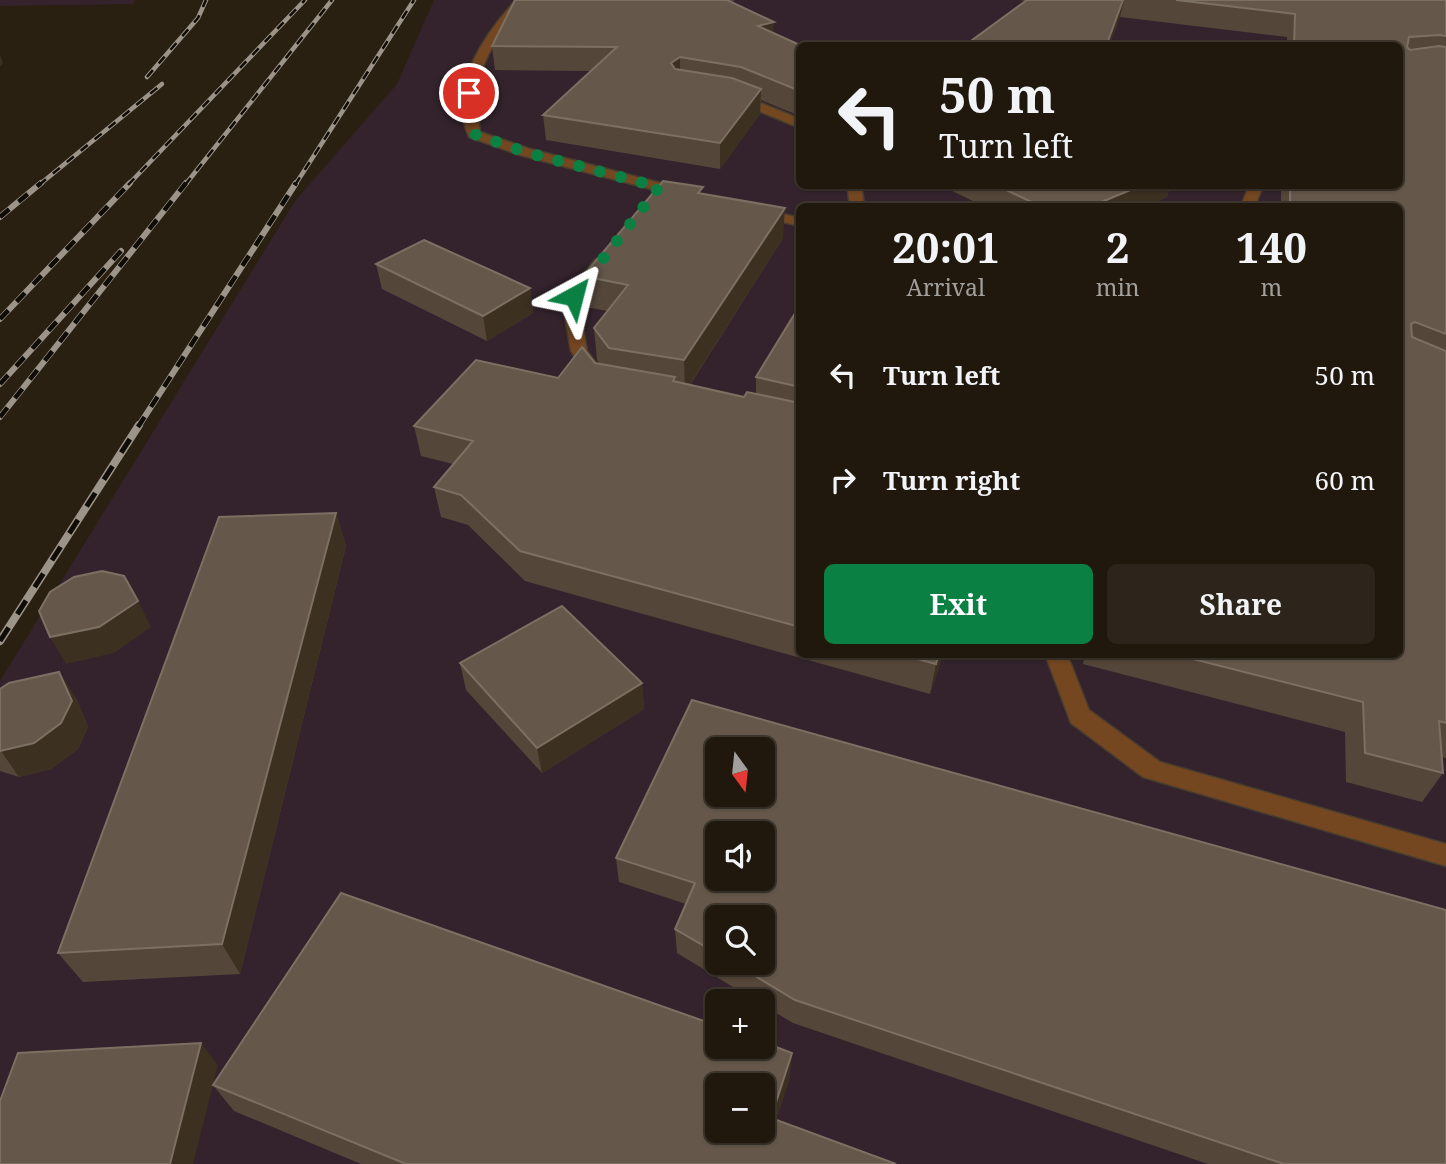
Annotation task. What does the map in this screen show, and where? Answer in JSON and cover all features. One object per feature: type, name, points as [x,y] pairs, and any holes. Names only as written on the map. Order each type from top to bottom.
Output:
[{"type":"lane","points":[[522,0],[502,21],[474,74],[469,93],[474,134],[525,152],[705,199]]},
{"type":"lane","points":[[725,95],[796,122]]},
{"type":"lane","points":[[644,206],[659,187]]},
{"type":"lane","points":[[740,207],[796,221]]},
{"type":"lane","points":[[604,386],[579,351],[574,322],[574,296],[613,246]]},
{"type":"lane","points":[[1057,658],[1079,716],[1152,770],[1446,855]]},
{"type":"shaded area","points":[[0,0],[135,0],[133,4],[0,6]]},
{"type":"shaded area","points":[[434,0],[1446,0],[1446,1164],[0,1164],[0,681],[295,201],[397,84]]},
{"type":"building","points":[[515,0],[727,0],[774,22],[758,26],[796,43],[796,89],[741,67],[680,57],[671,63],[675,69],[732,78],[761,89],[720,143],[543,115],[617,47],[492,46]]},
{"type":"building","points":[[1027,0],[1123,0],[1107,42],[969,42]]},
{"type":"building","points":[[1176,0],[1446,0],[1446,36],[1409,37],[1407,47],[1410,50],[1446,47],[1446,334],[1415,322],[1411,324],[1412,337],[1446,351],[1446,723],[1439,721],[1443,773],[1365,753],[1363,702],[1189,658],[1403,658],[1403,203],[1290,203],[1290,189],[1403,189],[1403,42],[1294,42],[1295,14]]},
{"type":"building","points":[[663,181],[703,187],[698,193],[785,208],[684,360],[609,348],[594,328],[628,285],[583,276]]},
{"type":"building","points":[[1004,189],[1133,189],[1099,203],[1034,203]]},
{"type":"building","points":[[424,240],[530,288],[483,316],[376,264]]},
{"type":"building","points":[[796,312],[796,386],[756,377]]},
{"type":"building","points":[[582,347],[595,363],[675,377],[673,381],[744,397],[747,392],[796,402],[796,626],[520,551],[461,495],[434,487],[473,441],[414,426],[476,360],[558,378]]},
{"type":"building","points":[[336,513],[222,944],[58,953],[219,517]]},
{"type":"building","points":[[102,571],[124,576],[138,601],[99,627],[50,637],[39,611],[50,592],[74,577]]},
{"type":"building","points":[[562,606],[642,683],[537,748],[460,663]]},
{"type":"building","points":[[914,658],[938,658],[936,664]]},
{"type":"building","points":[[59,672],[72,701],[61,723],[34,743],[0,751],[0,689],[9,683]]},
{"type":"building","points":[[692,700],[1446,910],[1446,1164],[1284,1164],[795,1000],[754,975],[775,975],[775,905],[705,905],[705,946],[675,929],[695,883],[616,858]]},
{"type":"building","points":[[341,893],[705,1021],[705,1059],[775,1059],[775,1047],[792,1053],[775,1106],[775,1073],[705,1073],[705,1143],[775,1143],[775,1119],[896,1164],[406,1164],[213,1085]]},
{"type":"building","points":[[201,1043],[170,1164],[0,1164],[0,1101],[18,1053]]},
{"type":"railway","points":[[147,77],[198,18],[206,0]]},
{"type":"railway","points":[[128,185],[305,0]]},
{"type":"railway","points":[[185,185],[332,0]]},
{"type":"railway","points":[[295,185],[414,0]]},
{"type":"railway","points":[[39,185],[162,84]]},
{"type":"railway","points":[[0,217],[41,183]]},
{"type":"railway","points":[[0,319],[130,183]]},
{"type":"railway","points":[[0,417],[186,183]]},
{"type":"railway","points":[[138,427],[296,183]]},
{"type":"railway","points":[[0,384],[121,251]]},
{"type":"railway","points":[[0,641],[139,425]]},
{"type":"route","points":[[469,93],[474,134],[525,152],[659,187],[574,296]]}]
